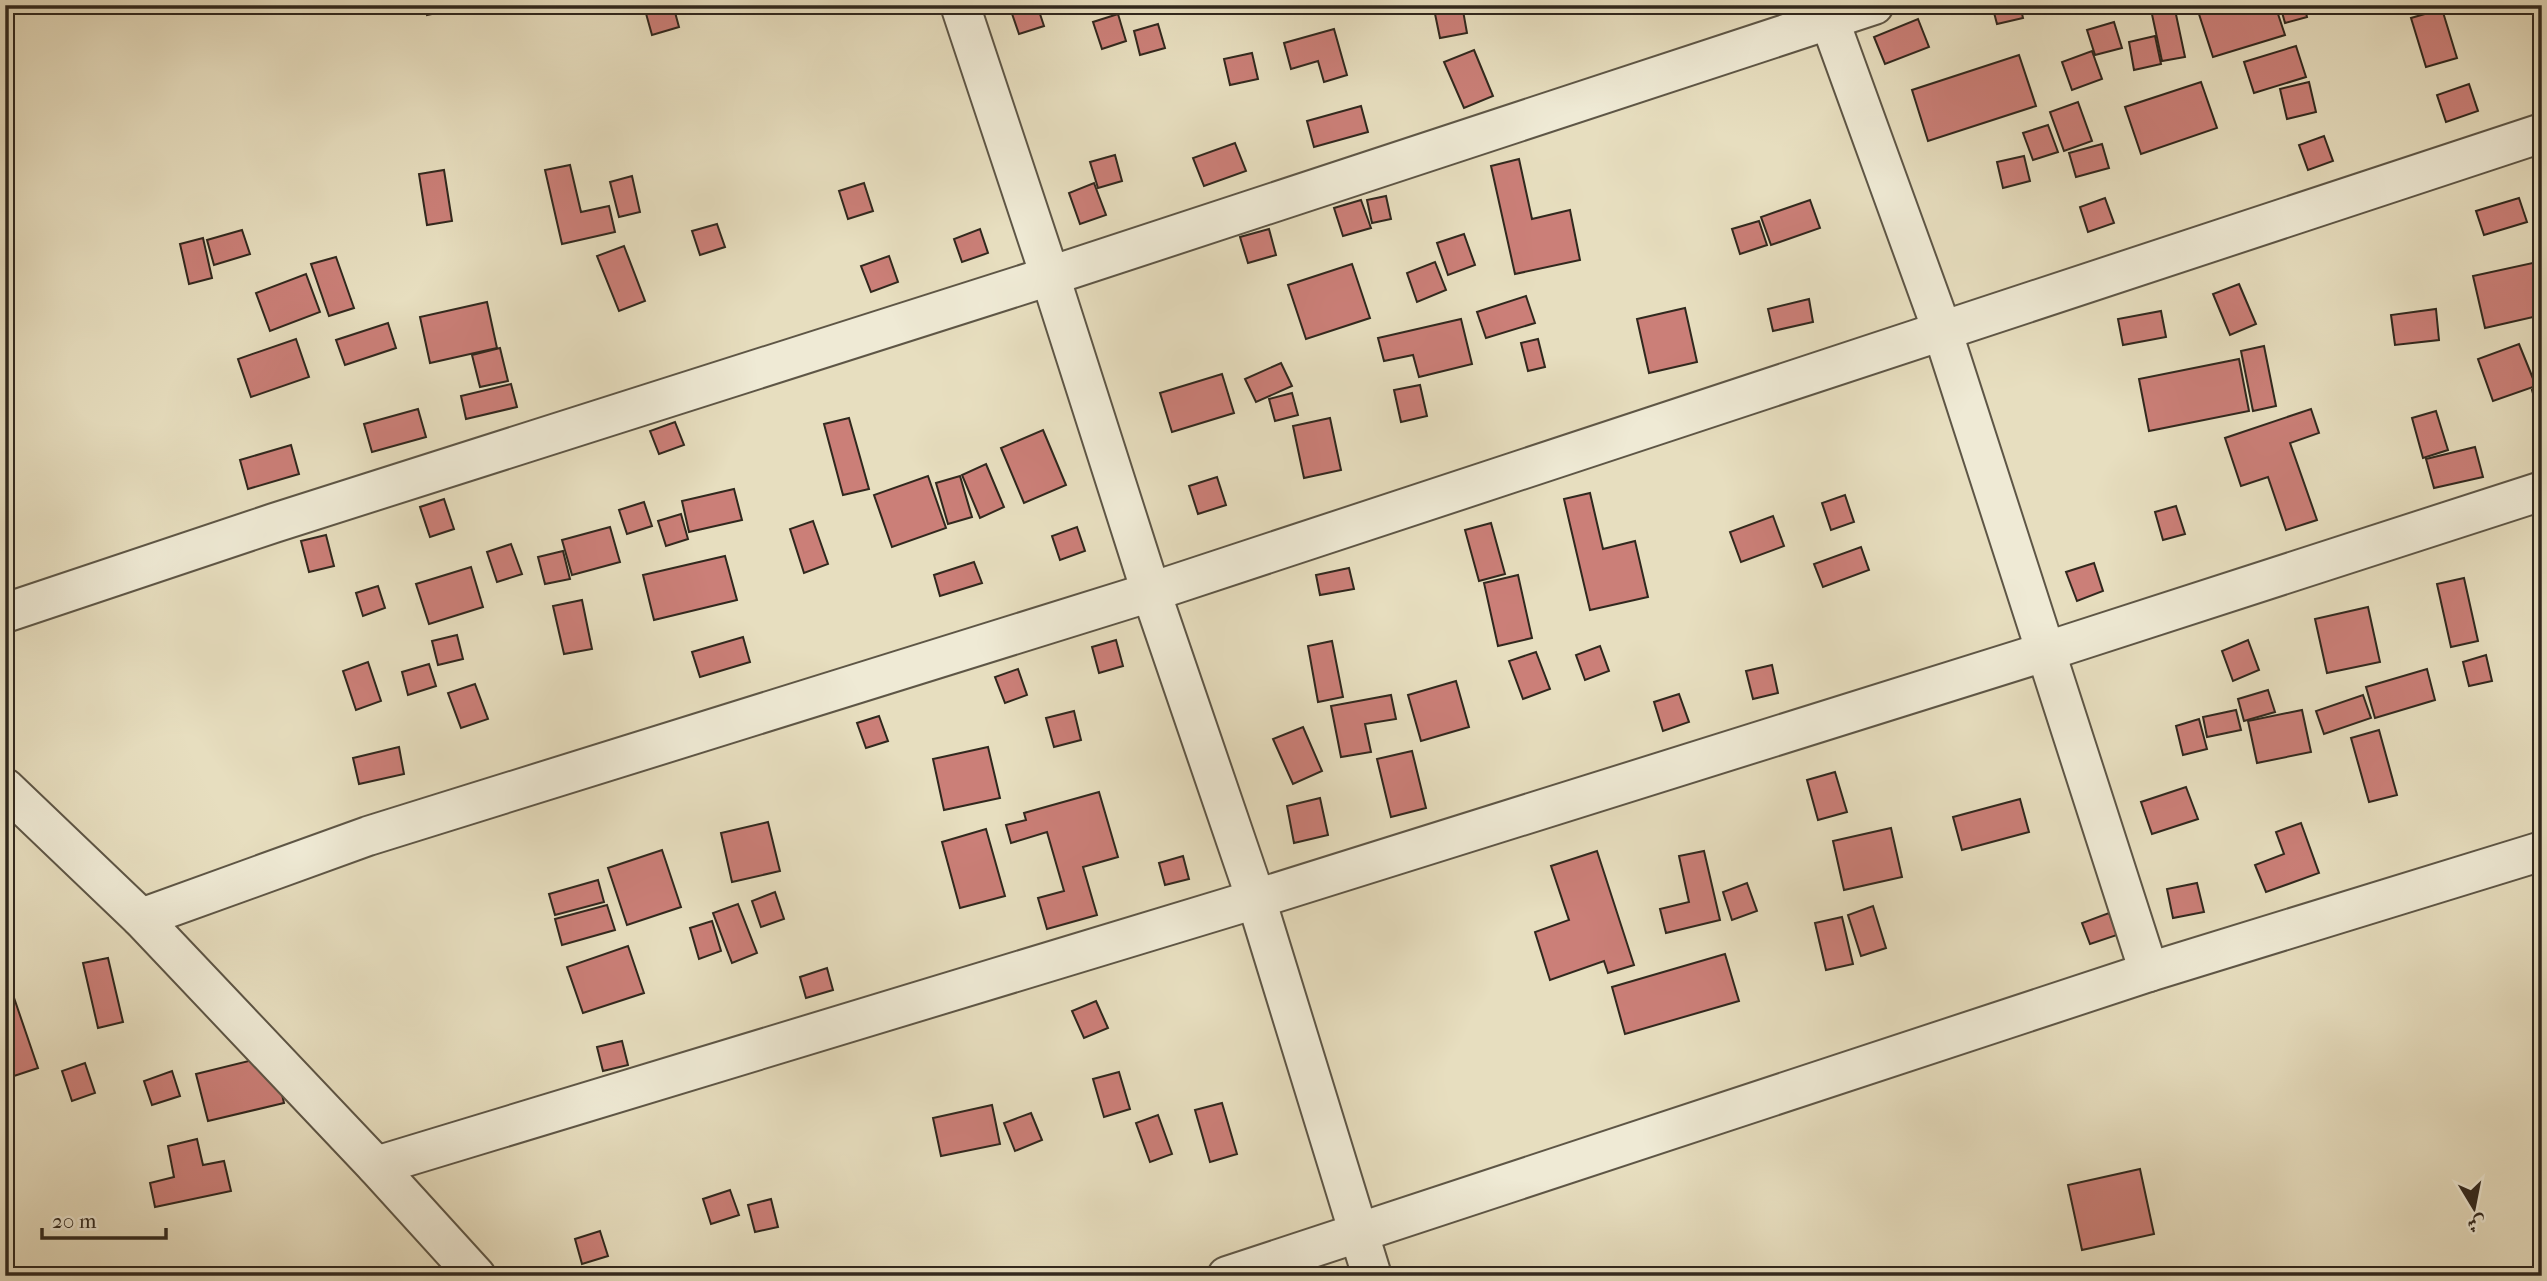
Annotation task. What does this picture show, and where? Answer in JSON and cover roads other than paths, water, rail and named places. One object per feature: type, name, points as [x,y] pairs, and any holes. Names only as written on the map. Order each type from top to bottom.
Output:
[{"type":"street","points":[[960,5],[1051,276],[1150,592],[1256,899],[1372,1276]]},
{"type":"street","points":[[5,613],[274,523],[1051,276],[1827,12],[1874,5]]},
{"type":"street","points":[[1827,12],[1942,330],[2149,972]]},
{"type":"street","points":[[141,918],[368,836],[1150,592],[2542,133]]},
{"type":"street","points":[[376,1166],[1256,899],[2045,653],[2542,491]]},
{"type":"street","points":[[5,788],[141,918],[376,1166],[476,1276]]},
{"type":"street","points":[[1227,1276],[2149,972],[2542,851]]}]
